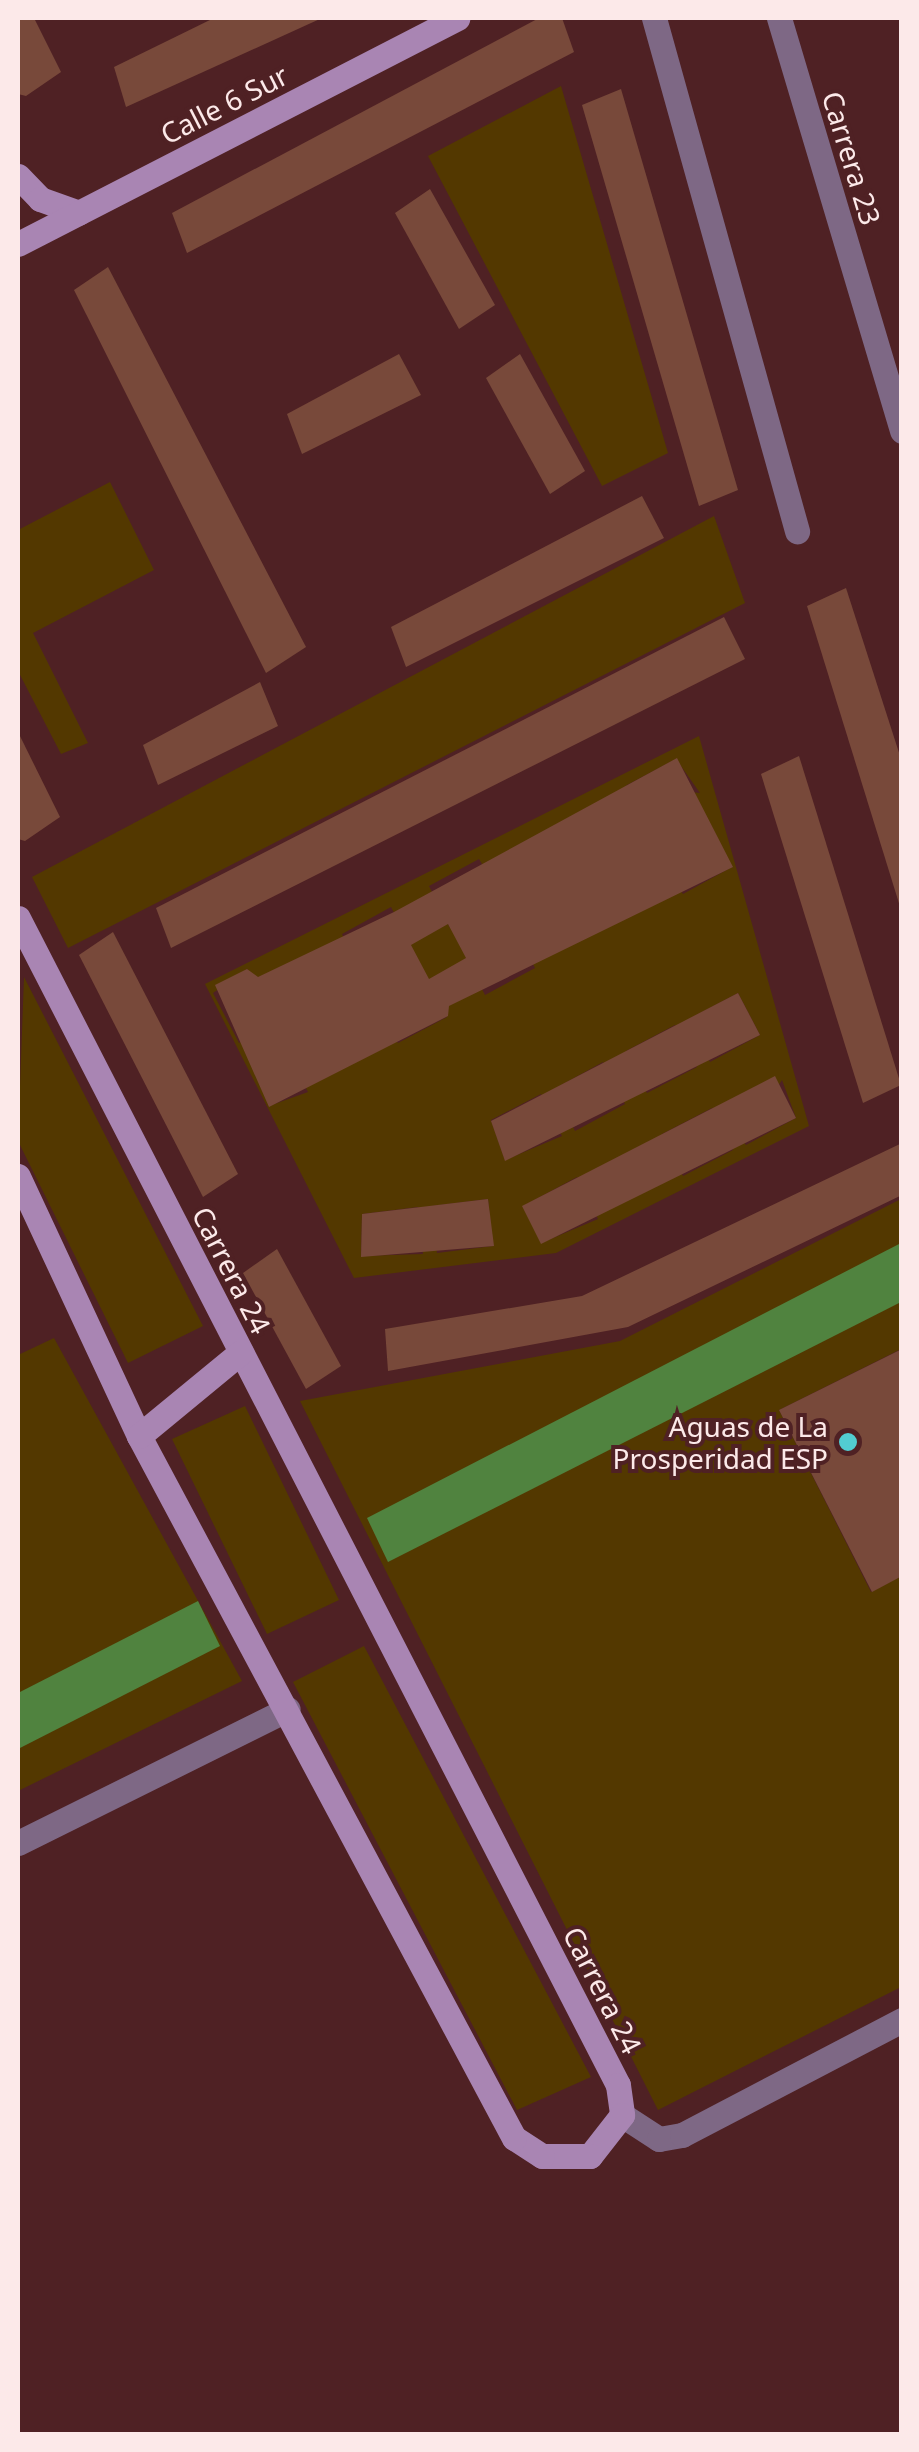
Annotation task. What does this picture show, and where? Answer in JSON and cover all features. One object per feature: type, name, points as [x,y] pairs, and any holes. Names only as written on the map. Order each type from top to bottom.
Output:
[{"type":"street","name":"Calle 6 Sur","points":[[18,244],[457,18]]},
{"type":"street","points":[[654,18],[797,531]]},
{"type":"street","name":"Carrera 23","points":[[779,18],[902,431]]},
{"type":"street","points":[[18,176],[40,198],[79,213]]},
{"type":"street","name":"Carrera 24","points":[[18,918],[618,2085],[622,2115]]},
{"type":"street","points":[[18,1176],[139,1436],[514,2138],[572,2162],[606,2146],[622,2115],[659,2139],[682,2135],[902,2020]]},
{"type":"street","points":[[139,1436],[241,1352]]},
{"type":"street","points":[[18,1842],[288,1709]]},
{"type":"shaded area","points":[[561,86],[668,453],[602,486],[428,156]]},
{"type":"shaded area","points":[[110,482],[154,570],[33,633],[88,743],[61,754],[18,671],[18,530]]},
{"type":"shaded area","points":[[714,516],[745,603],[68,948],[32,877]]},
{"type":"shaded area","points":[[699,736],[809,1126],[556,1253],[354,1278],[205,984]],"holes":[[[676,759],[700,793],[626,786]],[[711,825],[732,867],[683,894],[680,890]],[[479,859],[482,864],[450,928],[429,886]],[[391,907],[413,950],[344,939],[342,934]],[[466,958],[533,964],[535,968],[485,995]],[[247,969],[281,1021],[239,1043],[213,993]],[[426,975],[447,1017],[398,1043],[395,1039]],[[738,993],[760,1035],[710,1062],[689,1019]],[[675,1025],[697,1067],[647,1093],[626,1051]],[[248,1053],[308,1092],[269,1106]],[[603,1062],[625,1104],[575,1131],[554,1089]],[[782,1080],[796,1118],[746,1145],[743,1141]],[[541,1094],[562,1136],[505,1160],[491,1120]],[[712,1108],[733,1150],[683,1176],[662,1134]],[[577,1177],[598,1219],[541,1243],[527,1204]],[[488,1199],[493,1246],[437,1253],[432,1206]],[[418,1207],[423,1254],[361,1256],[362,1214]]]},
{"type":"shaded area","points":[[24,977],[203,1326],[128,1363],[18,1141]]},
{"type":"shaded area","points":[[901,1199],[901,1349],[779,1410],[871,1592],[901,1576],[901,1987],[658,2110],[300,1401],[620,1341]]},
{"type":"shaded area","points":[[901,1243],[901,1302],[388,1562],[367,1518]]},
{"type":"shaded area","points":[[54,1338],[242,1681],[18,1791],[18,1355]]},
{"type":"shaded area","points":[[245,1406],[339,1600],[267,1634],[172,1439]]},
{"type":"shaded area","points":[[198,1601],[220,1646],[18,1749],[18,1693]]},
{"type":"shaded area","points":[[364,1646],[591,2077],[517,2110],[293,1682]]},
{"type":"building","points":[[18,18],[34,18],[61,72],[26,96],[18,94]]},
{"type":"building","points":[[214,18],[322,18],[126,107],[114,67]]},
{"type":"building","points":[[539,18],[562,18],[574,52],[187,253],[172,213]]},
{"type":"building","points":[[621,89],[738,490],[699,506],[582,105]]},
{"type":"building","points":[[430,189],[495,305],[459,329],[395,213]]},
{"type":"building","points":[[108,267],[306,647],[266,673],[74,290]]},
{"type":"building","points":[[399,354],[421,395],[302,454],[287,414]]},
{"type":"building","points":[[520,354],[585,471],[550,494],[486,378]]},
{"type":"building","points":[[642,496],[664,538],[406,667],[391,627]]},
{"type":"building","points":[[846,588],[902,762],[902,913],[807,606]]},
{"type":"building","points":[[724,617],[745,659],[171,948],[156,908]]},
{"type":"building","points":[[260,682],[278,726],[158,785],[143,745]]},
{"type":"building","points":[[18,732],[60,817],[25,841],[18,839]]},
{"type":"building","points":[[799,756],[901,1085],[863,1103],[761,774]]},
{"type":"building","points":[[677,758],[733,867],[449,1006],[448,1016],[269,1107],[215,985],[247,969],[258,977],[394,912]],"holes":[[[448,924],[466,958],[429,979],[411,945]]]},
{"type":"building","points":[[113,932],[238,1174],[203,1197],[79,955]]},
{"type":"building","points":[[738,993],[760,1035],[505,1161],[491,1121]]},
{"type":"building","points":[[775,1076],[796,1118],[541,1244],[522,1206]]},
{"type":"building","points":[[902,1143],[902,1195],[628,1327],[388,1371],[385,1329],[582,1296]]},
{"type":"building","points":[[488,1199],[494,1246],[361,1257],[362,1214]]},
{"type":"building","points":[[277,1249],[341,1366],[306,1389],[243,1273]]},
{"type":"building","name":"Aguas de La Prosperidad ESP","points":[[902,1349],[902,1576],[872,1592],[779,1410]]},
{"type":"place","name":"Aguas de La Prosperidad ESP","points":[[848,1442]]}]
